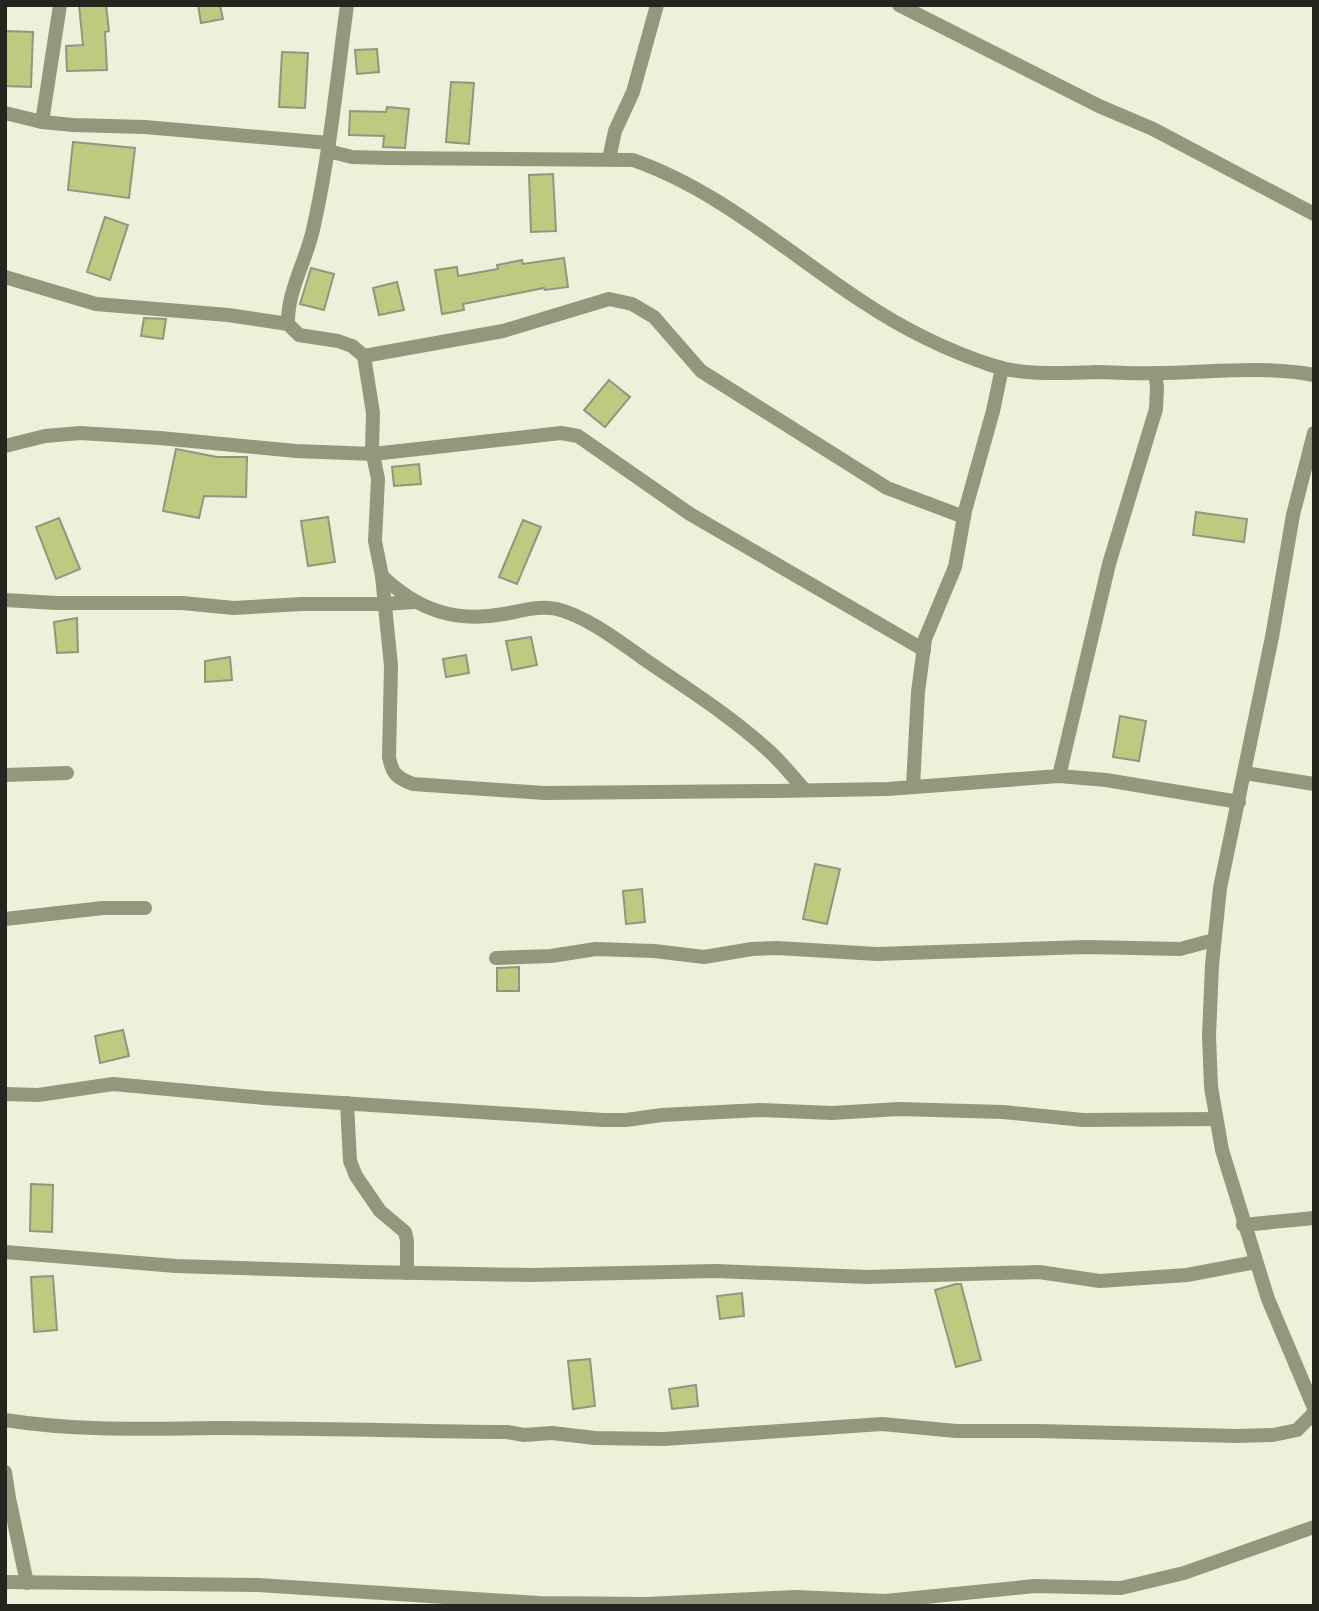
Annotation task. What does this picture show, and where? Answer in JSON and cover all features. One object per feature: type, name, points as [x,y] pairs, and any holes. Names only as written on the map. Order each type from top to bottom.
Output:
[{"type":"street","points":[[42,122],[60,5]]},
{"type":"street","points":[[288,324],[290,300],[314,228],[329,147],[346,5]]},
{"type":"street","points":[[609,159],[615,131],[633,92],[657,5]]},
{"type":"street","points":[[900,5],[1100,106],[1153,129],[1314,214]]},
{"type":"street","points":[[5,113],[42,122],[145,127],[329,147],[352,157],[513,161],[633,160],[672,175],[748,221],[863,302],[902,326],[1002,368],[1063,373],[1227,370],[1314,375]]},
{"type":"street","points":[[5,277],[96,304],[228,315],[288,324],[299,335],[338,341],[352,346],[364,356],[373,413],[373,454],[378,479],[375,541],[383,576],[391,666],[389,757],[391,770],[397,778],[412,785],[544,793],[888,789],[1059,776],[1106,780],[1239,803]]},
{"type":"street","points":[[364,356],[503,331],[609,299],[632,304],[654,317],[701,371],[887,488],[964,517]]},
{"type":"street","points":[[913,786],[918,692],[925,639],[955,568],[964,517],[1002,368]]},
{"type":"street","points":[[1059,776],[1109,564],[1156,409],[1155,373]]},
{"type":"street","points":[[5,446],[45,436],[80,433],[296,451],[373,454],[561,433],[578,436],[690,514],[924,650]]},
{"type":"street","points":[[5,1420],[139,1430],[214,1428],[507,1432],[524,1435],[552,1433],[595,1438],[664,1439],[882,1424],[956,1431],[1237,1436],[1273,1436],[1297,1430],[1314,1410],[1309,1386],[1268,1299],[1244,1225],[1215,1119],[1209,1036],[1214,940],[1220,888],[1272,638],[1293,515],[1314,433]]},
{"type":"street","points":[[383,576],[414,601],[440,613],[470,618],[555,608],[575,615],[722,713],[769,751],[805,790]]},
{"type":"street","points":[[5,600],[56,603],[182,603],[234,608],[414,601]]},
{"type":"street","points":[[5,775],[66,773]]},
{"type":"street","points":[[1245,773],[1314,784]]},
{"type":"street","points":[[5,919],[103,908],[145,908]]},
{"type":"street","points":[[496,958],[551,956],[596,949],[654,951],[705,957],[752,949],[778,948],[877,954],[1087,947],[1180,949],[1214,940]]},
{"type":"street","points":[[5,1094],[38,1095],[113,1084],[603,1120],[760,1110],[832,1113],[899,1109],[1003,1112],[1083,1120],[1215,1119]]},
{"type":"street","points":[[347,1103],[350,1161],[356,1176],[380,1211],[405,1232],[407,1273]]},
{"type":"street","points":[[1244,1225],[1314,1218]]},
{"type":"street","points":[[5,1252],[176,1266],[407,1273],[530,1275],[716,1271],[868,1277],[1039,1272],[1100,1281],[1187,1275],[1256,1262]]},
{"type":"street","points":[[5,1472],[27,1583]]},
{"type":"street","points":[[5,1582],[258,1585],[552,1603],[646,1604],[796,1597],[885,1601],[1035,1586],[1121,1588],[1184,1573],[1314,1527]]},
{"type":"building","points":[[79,5],[106,5],[109,31],[105,32],[107,70],[67,71],[66,46],[83,45]]},
{"type":"building","points":[[198,5],[220,5],[223,19],[201,23]]},
{"type":"building","points":[[5,31],[33,32],[31,87],[5,86]]},
{"type":"building","points":[[377,49],[379,72],[357,74],[355,50]]},
{"type":"building","points":[[282,52],[308,53],[305,108],[279,107]]},
{"type":"building","points":[[451,82],[474,83],[469,144],[446,142]]},
{"type":"building","points":[[387,107],[409,109],[405,148],[383,147],[384,136],[349,135],[350,111],[386,112]]},
{"type":"building","points":[[73,142],[135,148],[129,198],[68,190]]},
{"type":"building","points":[[553,174],[556,231],[531,232],[529,175]]},
{"type":"building","points":[[105,217],[128,225],[110,280],[87,272]]},
{"type":"building","points":[[564,258],[568,287],[544,288],[463,304],[464,310],[442,314],[435,270],[457,267],[458,276],[498,269],[497,265],[522,260],[523,264]]},
{"type":"building","points":[[311,268],[334,274],[324,310],[300,304]]},
{"type":"building","points":[[397,282],[404,310],[379,315],[373,288]]},
{"type":"building","points":[[144,318],[166,319],[163,339],[141,336]]},
{"type":"building","points":[[609,380],[630,397],[605,427],[584,410]]},
{"type":"building","points":[[176,449],[217,457],[247,457],[246,497],[204,496],[199,518],[163,511]]},
{"type":"building","points":[[419,464],[421,484],[394,486],[392,467]]},
{"type":"building","points":[[1196,512],[1247,519],[1244,542],[1193,535]]},
{"type":"building","points":[[328,517],[335,562],[308,566],[301,521]]},
{"type":"building","points":[[59,518],[80,569],[56,579],[36,527]]},
{"type":"building","points":[[523,520],[541,527],[517,584],[499,577]]},
{"type":"building","points":[[77,618],[78,652],[57,653],[54,622]]},
{"type":"building","points":[[531,637],[537,665],[512,670],[506,641]]},
{"type":"building","points":[[466,655],[469,673],[446,677],[443,659]]},
{"type":"building","points":[[230,657],[232,680],[205,682],[205,661]]},
{"type":"building","points":[[1120,716],[1146,721],[1139,761],[1113,757]]},
{"type":"building","points":[[815,864],[840,869],[827,924],[803,919]]},
{"type":"building","points":[[642,889],[645,922],[626,924],[623,891]]},
{"type":"building","points":[[519,967],[519,991],[497,991],[497,968]]},
{"type":"building","points":[[123,1030],[129,1056],[100,1063],[95,1036]]},
{"type":"building","points":[[31,1184],[53,1185],[52,1232],[30,1231]]},
{"type":"building","points":[[53,1276],[57,1330],[34,1332],[31,1277]]},
{"type":"building","points":[[961,1284],[981,1360],[956,1367],[935,1290]]},
{"type":"building","points":[[742,1293],[744,1316],[720,1319],[717,1296]]},
{"type":"building","points":[[590,1359],[595,1406],[573,1409],[568,1361]]},
{"type":"building","points":[[696,1385],[698,1406],[672,1409],[669,1389]]}]
